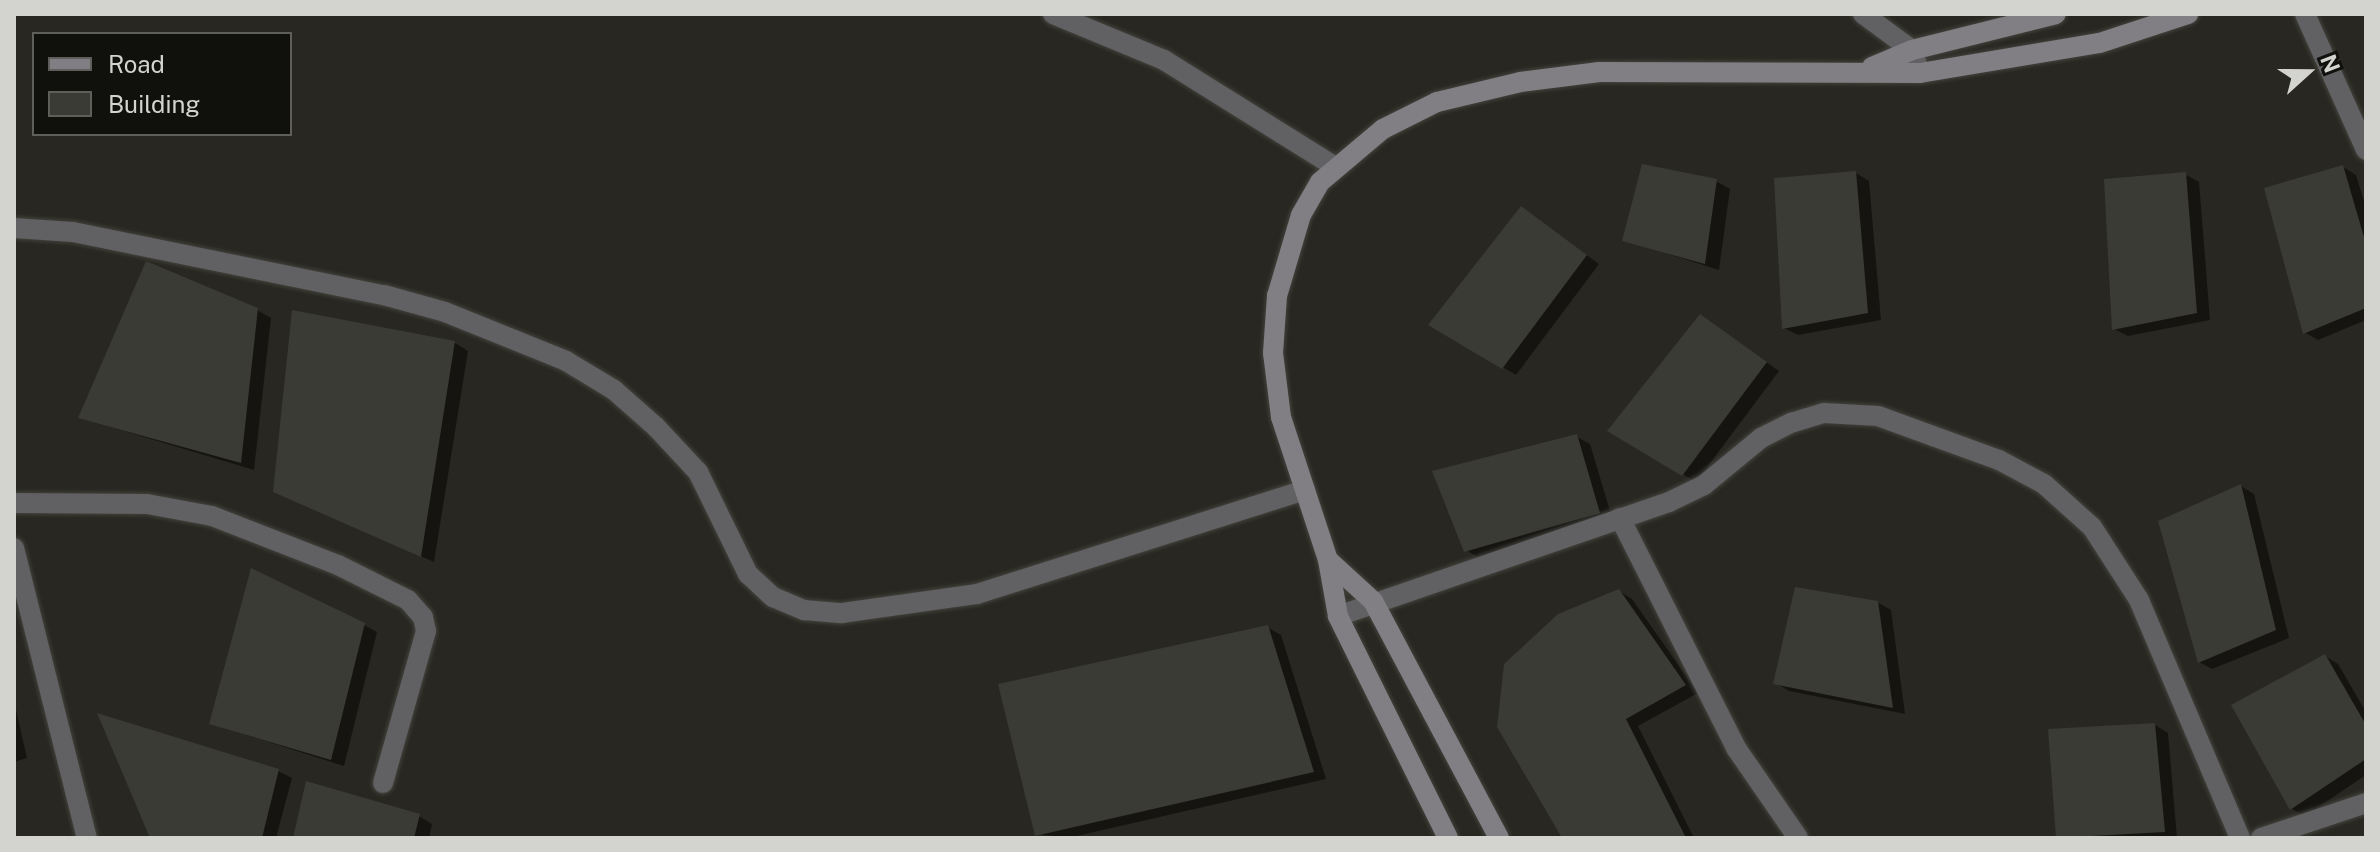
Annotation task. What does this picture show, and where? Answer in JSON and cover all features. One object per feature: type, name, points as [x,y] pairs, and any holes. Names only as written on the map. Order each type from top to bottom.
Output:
[{"type":"main road","points":[[1868,69],[1912,50],[2056,14]]},
{"type":"main road","points":[[1448,838],[1338,616],[1328,560],[1281,417],[1273,353],[1277,296],[1301,215],[1335,167],[1383,129],[1437,102],[1520,82],[1599,72],[1868,69],[1920,73],[2100,43],[2188,14]]},
{"type":"main road","points":[[1328,560],[1373,601],[1499,838]]},
{"type":"street","points":[[1053,14],[1164,60],[1335,167]]},
{"type":"street","points":[[1863,14],[1912,50],[1920,73]]},
{"type":"street","points":[[2305,14],[2366,150]]},
{"type":"street","points":[[14,228],[73,232],[384,295],[445,312],[566,361],[614,390],[656,427],[698,472],[748,574],[773,597],[804,610],[842,613],[977,594],[1305,490]]},
{"type":"street","points":[[1338,616],[1373,601],[1620,518],[1704,485],[1761,438],[1824,413],[1878,416],[1999,460],[2044,484],[2092,527],[2139,600],[2240,838]]},
{"type":"street","points":[[14,503],[147,504],[212,516],[338,565],[408,600],[423,617],[426,631],[383,783]]},
{"type":"street","points":[[1620,518],[1736,748],[1798,838]]},
{"type":"street","points":[[14,548],[87,838]]},
{"type":"street","points":[[2261,838],[2366,803]]},
{"type":"building","points":[[1642,164],[1717,179],[1705,264],[1622,241]]},
{"type":"building","points":[[2343,165],[2366,244],[2366,308],[2303,334],[2264,188]]},
{"type":"building","points":[[1856,171],[1868,313],[1782,329],[1774,178]]},
{"type":"building","points":[[2186,172],[2197,313],[2112,330],[2104,179]]},
{"type":"building","points":[[1521,206],[1587,255],[1502,369],[1428,325]]},
{"type":"building","points":[[146,261],[258,308],[241,463],[78,418]]},
{"type":"building","points":[[292,310],[455,341],[421,557],[273,492]]},
{"type":"building","points":[[1700,314],[1767,362],[1682,476],[1607,431]]},
{"type":"building","points":[[1577,434],[1600,513],[1464,552],[1432,471]]},
{"type":"building","points":[[2241,484],[2276,630],[2198,663],[2158,521]]},
{"type":"building","points":[[251,568],[365,623],[331,760],[209,724]]},
{"type":"building","points":[[1795,587],[1878,601],[1893,708],[1773,684]]},
{"type":"building","points":[[1619,589],[1686,685],[1626,719],[1686,838],[1562,838],[1497,727],[1504,664],[1558,614]]},
{"type":"building","points":[[1268,625],[1314,772],[1035,836],[998,684]]},
{"type":"building","points":[[2325,654],[2366,725],[2366,759],[2290,810],[2231,705]]},
{"type":"building","points":[[97,713],[279,769],[262,838],[150,838]]},
{"type":"building","points":[[2155,723],[2165,832],[2056,838],[2048,729]]},
{"type":"building","points":[[306,781],[420,814],[414,838],[293,838]]}]
